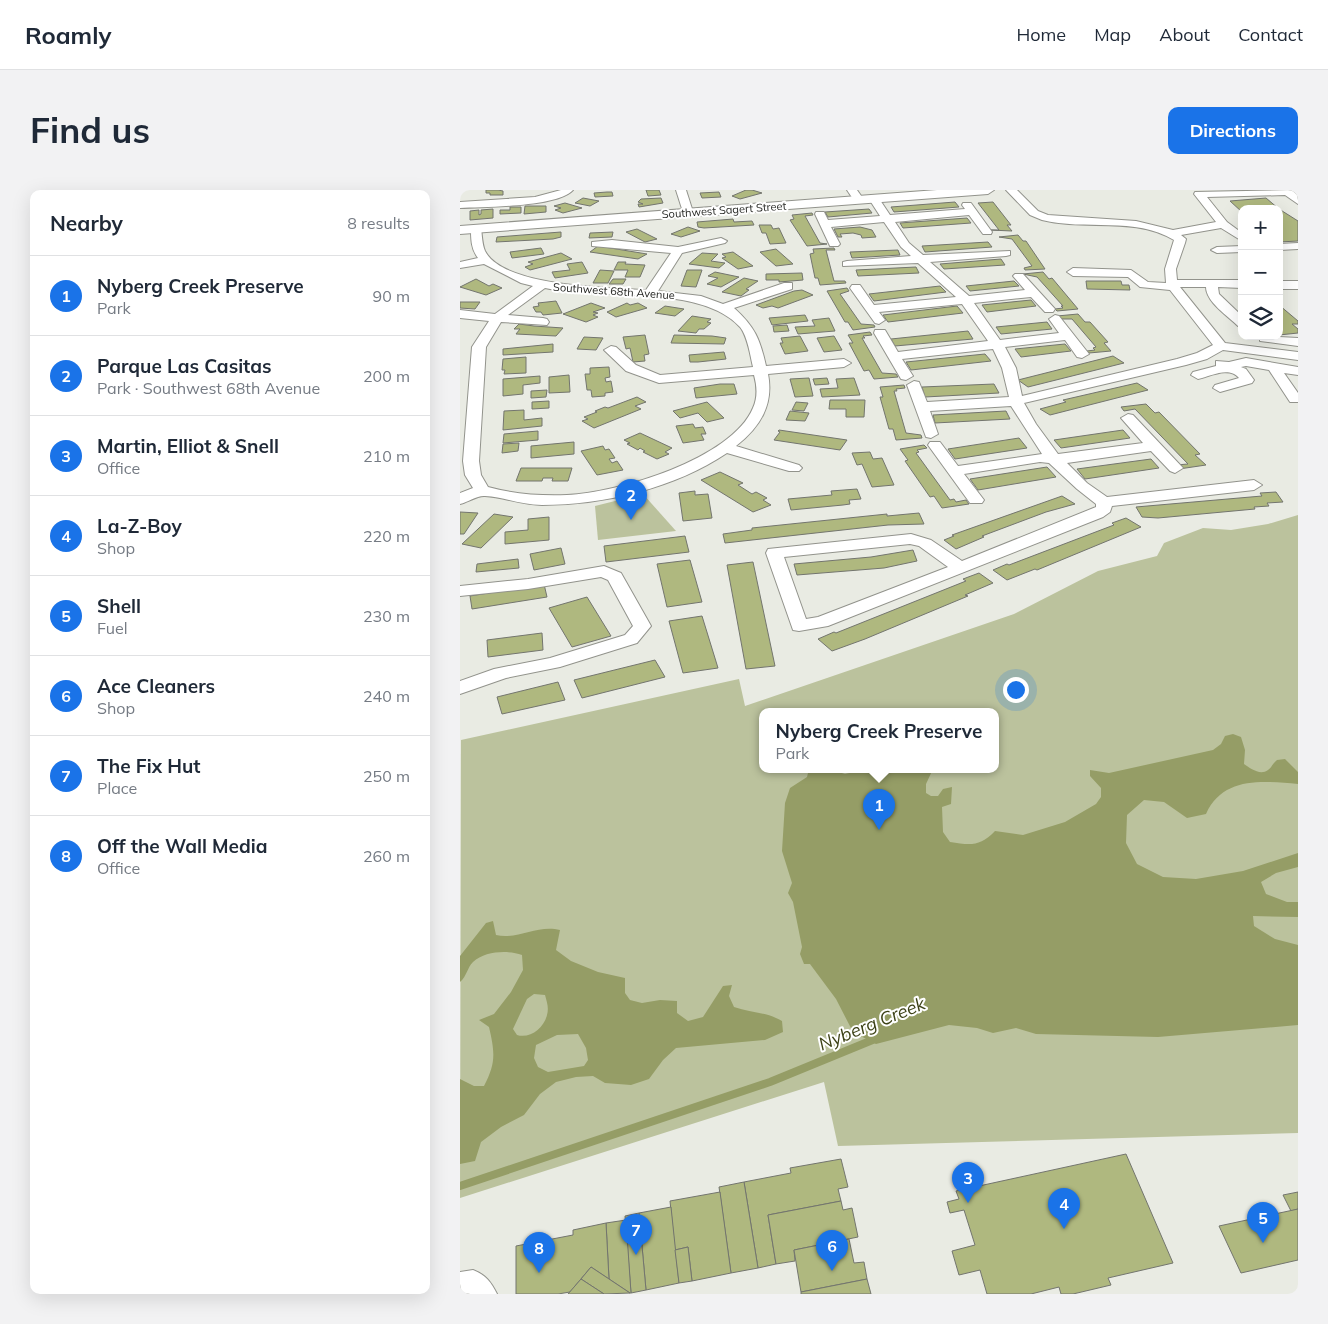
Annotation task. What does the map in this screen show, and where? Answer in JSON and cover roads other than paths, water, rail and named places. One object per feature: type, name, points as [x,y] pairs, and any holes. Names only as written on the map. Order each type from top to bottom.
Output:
[{"type":"main road","name":"Southwest Sagert Street","points":[[460,230],[688,212],[856,195],[874,198],[988,190]]},
{"type":"street","points":[[460,205],[550,198],[565,194],[568,190]]},
{"type":"street","points":[[681,190],[688,212]]},
{"type":"street","points":[[1011,190],[1034,214],[1046,218],[1138,225],[1174,233],[1224,224]]},
{"type":"street","points":[[1238,235],[1224,224],[1199,194],[1288,192],[1298,201]]},
{"type":"street","points":[[874,198],[905,245],[966,300],[996,344],[1009,368],[1017,401],[1029,425],[1054,459],[1082,486],[1104,502],[1254,486]]},
{"type":"street","points":[[834,244],[822,219],[887,219],[970,209],[987,232]]},
{"type":"street","points":[[460,265],[486,260],[478,246],[476,228]]},
{"type":"street","points":[[1174,233],[1180,239],[1180,248],[1170,272],[1173,285],[1221,346]]},
{"type":"street","points":[[997,240],[1018,273],[1082,354]]},
{"type":"street","points":[[596,244],[612,243],[678,250],[721,241]]},
{"type":"street","points":[[1283,247],[1298,246]]},
{"type":"street","points":[[1217,250],[1238,249]]},
{"type":"street","points":[[651,292],[678,250]]},
{"type":"street","points":[[844,251],[848,268],[921,260],[1006,254]]},
{"type":"street","name":"Southwest 68th Avenue","points":[[482,490],[500,496],[525,500],[571,499],[656,481],[728,448],[748,426],[762,406],[764,389],[747,327],[723,308],[695,298],[651,292],[583,291],[541,286],[504,272],[486,260]]},
{"type":"street","points":[[1073,272],[1131,274],[1134,280],[1140,283],[1173,285],[1238,284]]},
{"type":"street","points":[[1212,284],[1212,293],[1238,319]]},
{"type":"street","points":[[1283,285],[1298,285]]},
{"type":"street","points":[[460,500],[482,490],[473,475],[472,438],[479,348],[487,330],[497,317],[518,300],[541,286]]},
{"type":"street","points":[[723,308],[788,286]]},
{"type":"street","points":[[856,288],[871,309],[893,356],[910,381],[922,406],[933,439],[953,471],[976,500]]},
{"type":"street","points":[[871,309],[1035,293]]},
{"type":"street","points":[[460,314],[543,322]]},
{"type":"street","points":[[893,356],[1069,336]]},
{"type":"street","points":[[1256,350],[1257,340]]},
{"type":"street","points":[[1283,340],[1298,342]]},
{"type":"street","points":[[922,406],[1017,401],[1202,356],[1221,346],[1298,356]]},
{"type":"street","points":[[611,350],[627,366],[659,379],[844,362]]},
{"type":"street","points":[[1202,356],[1241,372],[1248,380],[1220,388]]},
{"type":"street","points":[[1198,375],[1246,362],[1298,371]]},
{"type":"street","points":[[1274,366],[1295,399],[1298,398]]},
{"type":"street","points":[[1128,418],[1175,468]]},
{"type":"street","points":[[953,471],[1040,458],[1067,459],[1153,446]]},
{"type":"street","points":[[728,448],[794,468]]},
{"type":"street","points":[[960,567],[925,543],[912,539],[774,553],[799,626],[822,622],[1097,514],[1104,508],[1104,502]]},
{"type":"street","points":[[460,591],[528,584],[604,571],[615,578],[642,626],[631,639],[553,663],[501,673],[460,688]]},
{"type":"street","points":[[460,1286],[473,1284],[482,1294]]},
{"type":"water","points":[[1233,734],[1241,737],[1245,750],[1244,764],[1255,771],[1265,772],[1277,760],[1285,759],[1298,772],[1298,784],[1258,782],[1233,787],[1213,802],[1206,814],[1187,818],[1164,802],[1144,800],[1127,815],[1126,843],[1137,864],[1163,877],[1196,879],[1243,871],[1298,853],[1298,867],[1276,873],[1261,882],[1266,894],[1287,902],[1298,902],[1298,917],[1253,916],[1254,926],[1275,939],[1298,945],[1298,1025],[1158,1037],[1036,1034],[1016,1028],[993,1033],[977,1028],[949,1025],[876,1044],[853,1032],[836,999],[810,964],[804,964],[800,954],[802,947],[793,902],[788,893],[792,883],[782,851],[785,803],[790,788],[807,777],[808,773],[931,773],[926,784],[926,793],[931,796],[938,796],[943,789],[952,787],[951,804],[942,807],[943,832],[950,842],[974,844],[984,840],[995,831],[1023,835],[1065,822],[1096,804],[1101,797],[1101,788],[1090,776],[1090,770],[1109,773],[1213,750],[1221,744],[1225,736]]},
{"type":"water","points":[[493,921],[496,935],[504,936],[544,929],[560,930],[556,950],[571,961],[598,972],[625,978],[625,993],[630,1000],[642,1003],[660,1000],[677,1001],[677,1013],[688,1021],[703,1017],[723,986],[732,985],[729,996],[734,1007],[765,1014],[782,1021],[783,1032],[765,1040],[676,1048],[663,1060],[649,1079],[631,1085],[605,1083],[593,1076],[576,1077],[556,1082],[540,1094],[524,1115],[501,1127],[481,1142],[475,1161],[460,1164],[460,1079],[474,1086],[484,1086],[491,1071],[493,1058],[489,1027],[479,1020],[494,1014],[511,992],[523,970],[522,955],[510,952],[497,952],[478,958],[473,962],[460,982],[460,956],[486,923]],"holes":[[[534,994],[545,995],[548,1005],[545,1020],[540,1028],[531,1034],[517,1035],[513,1029],[527,999]],[[578,1034],[586,1048],[588,1060],[584,1066],[548,1072],[538,1067],[534,1058],[536,1045],[557,1035]]]},
{"type":"waterway","name":"Nyberg Creek","points":[[460,1186],[770,1082],[875,1039]]},
{"type":"place","name":"Parque Las Casitas","points":[[631,520]]},
{"type":"place","name":"Nyberg Creek Preserve","points":[[879,830]]},
{"type":"place","name":"Martin, Elliot & Snell","points":[[968,1203]]},
{"type":"place","name":"La-Z-Boy","points":[[1064,1229]]},
{"type":"place","name":"Shell","points":[[1263,1243]]},
{"type":"place","name":"The Fix Hut","points":[[636,1255]]},
{"type":"place","name":"Ace Cleaners","points":[[832,1271]]},
{"type":"place","name":"Off the Wall Media","points":[[539,1273]]}]
